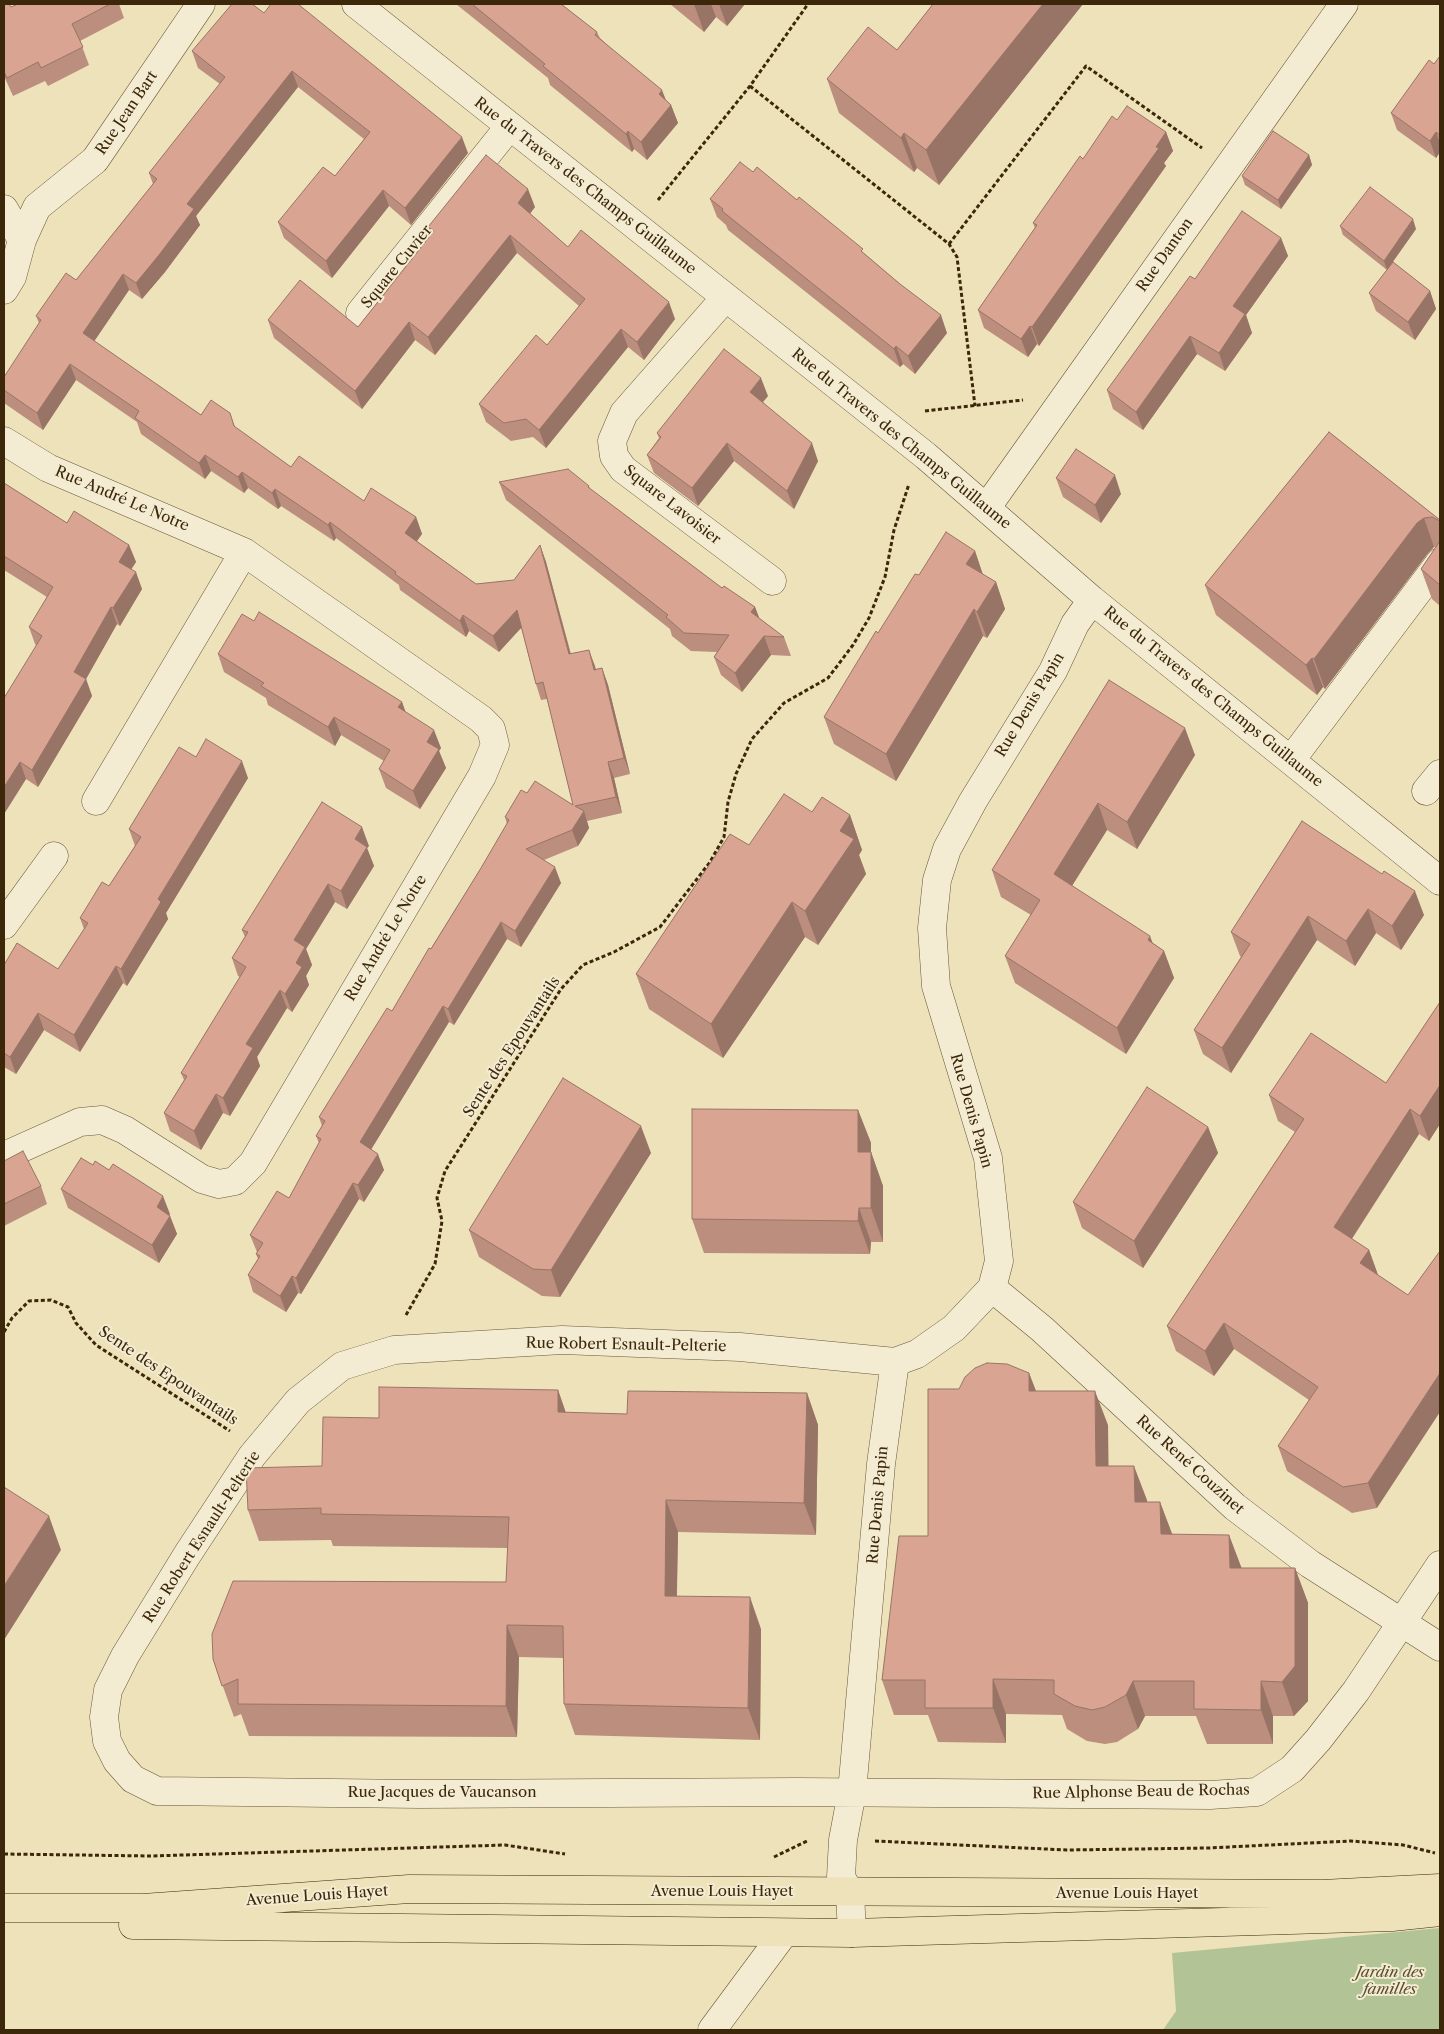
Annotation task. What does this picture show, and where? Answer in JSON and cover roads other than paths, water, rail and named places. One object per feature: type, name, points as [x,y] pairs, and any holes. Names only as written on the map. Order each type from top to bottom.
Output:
[{"type":"main road","name":"Avenue Louis Hayet","points":[[4,1908],[143,1908],[409,1889],[850,1893],[1322,1894],[1440,1888]]},
{"type":"main road","name":"Avenue Louis Hayet","points":[[4,1926],[114,1925],[852,1933],[1392,1917],[1440,1912]]},
{"type":"street","name":"Rue Jean Bart","points":[[4,290],[12,277],[22,240],[37,207],[95,160],[200,4]]},
{"type":"street","name":"Rue du Travers des Champs Guillaume","points":[[356,4],[926,456],[1092,600],[1440,881]]},
{"type":"street","name":"Rue Danton","points":[[986,507],[1344,4]]},
{"type":"street","name":"Square Cuvier","points":[[360,313],[509,127]]},
{"type":"street","points":[[4,209],[22,240]]},
{"type":"street","name":"Square Lavoisier","points":[[725,298],[624,413],[612,441],[614,456],[623,469],[772,581]]},
{"type":"street","name":"Rue André Le Notre","points":[[4,441],[48,468],[244,552],[481,719],[491,729],[495,745],[482,776],[253,1163],[235,1181],[219,1184],[202,1179],[125,1130],[102,1120],[80,1122],[4,1156]]},
{"type":"street","points":[[96,801],[244,552]]},
{"type":"street","points":[[1291,760],[1440,562]]},
{"type":"street","name":"Rue Denis Papin","points":[[852,1933],[850,1893],[841,1877],[843,1840],[852,1792],[881,1464],[895,1362],[917,1354],[954,1328],[992,1288],[999,1261],[988,1158],[936,986],[932,928],[938,880],[947,849],[972,801],[1053,671],[1075,624],[1092,600]]},
{"type":"street","points":[[4,925],[54,856]]},
{"type":"street","name":"Rue René Couzinet","points":[[992,1288],[1042,1329],[1235,1507],[1310,1564],[1440,1647]]},
{"type":"street","name":"Rue Robert Esnault-Pelterie","points":[[108,1690],[125,1656],[187,1555],[258,1450],[298,1401],[342,1366],[394,1350],[562,1340],[740,1347],[895,1362]]},
{"type":"street","name":"Rue Alphonse Beau de Rochas","points":[[852,1792],[1210,1795],[1256,1792],[1292,1769],[1318,1740],[1356,1691],[1440,1565]]},
{"type":"street","name":"Rue Jacques de Vaucanson","points":[[108,1690],[104,1717],[107,1741],[117,1761],[132,1779],[156,1791],[420,1794],[852,1792]]},
{"type":"street","points":[[712,2030],[784,1933]]},
{"type":"park label","name":"Jardin des familles","points":[[1390,1982]]}]
